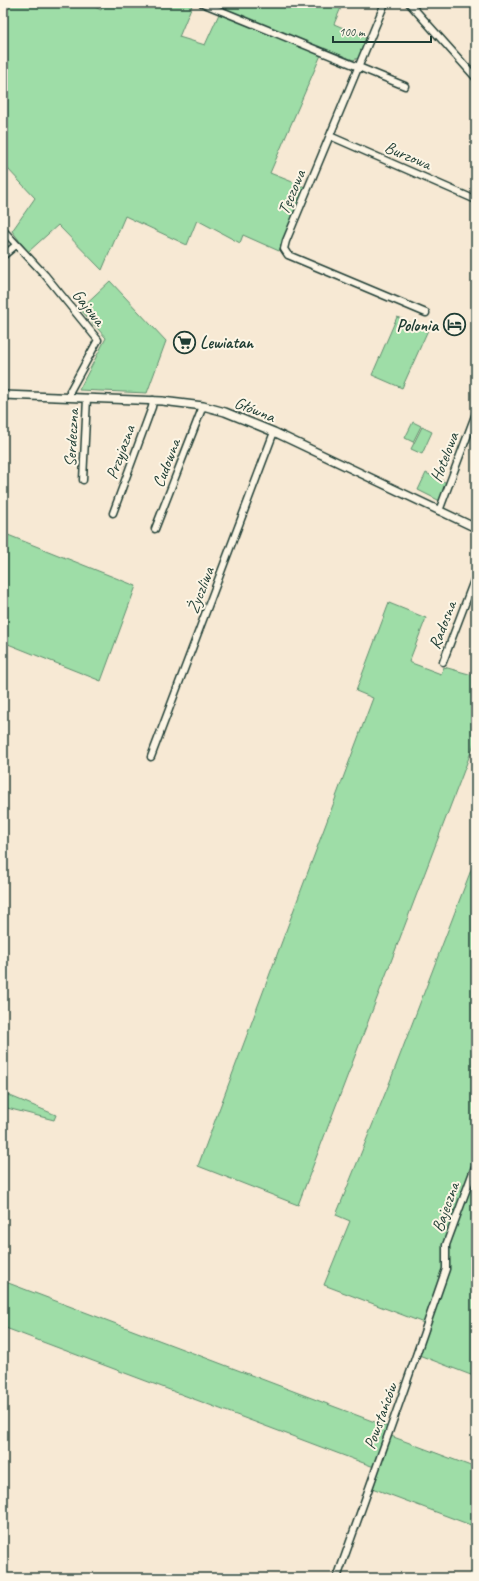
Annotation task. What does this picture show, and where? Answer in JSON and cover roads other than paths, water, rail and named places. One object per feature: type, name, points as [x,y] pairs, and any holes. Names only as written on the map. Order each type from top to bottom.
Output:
[{"type":"street","points":[[202,3],[405,86]]},
{"type":"street","name":"Tęczowa","points":[[385,3],[284,249],[288,255],[426,313]]},
{"type":"street","points":[[409,3],[476,78]]},
{"type":"street","name":"Burzowa","points":[[330,136],[476,200]]},
{"type":"street","name":"Gajowa","points":[[3,230],[45,275],[98,340],[70,391],[70,397]]},
{"type":"street","points":[[3,256],[16,245]]},
{"type":"street","name":"Główna","points":[[3,394],[152,400],[203,406],[242,418],[274,432],[476,528]]},
{"type":"street","name":"Serdeczna","points":[[83,480],[87,398]]},
{"type":"street","name":"Przyjazna","points":[[113,513],[152,407],[152,400]]},
{"type":"street","name":"Cudowna","points":[[155,529],[203,406]]},
{"type":"street","name":"Hotelowa","points":[[439,511],[476,413]]},
{"type":"street","name":"Życzliwa","points":[[151,757],[274,432]]},
{"type":"street","name":"Radosna","points":[[443,662],[476,575]]},
{"type":"street","name":"Bajeczna","points":[[446,1262],[446,1245],[476,1164]]},
{"type":"street","name":"Powstańców","points":[[337,1578],[427,1325],[446,1269],[446,1262]]},
{"type":"place","name":"Polonia","points":[[454,325]]},
{"type":"place","name":"Lewiatan","points":[[184,342]]}]
